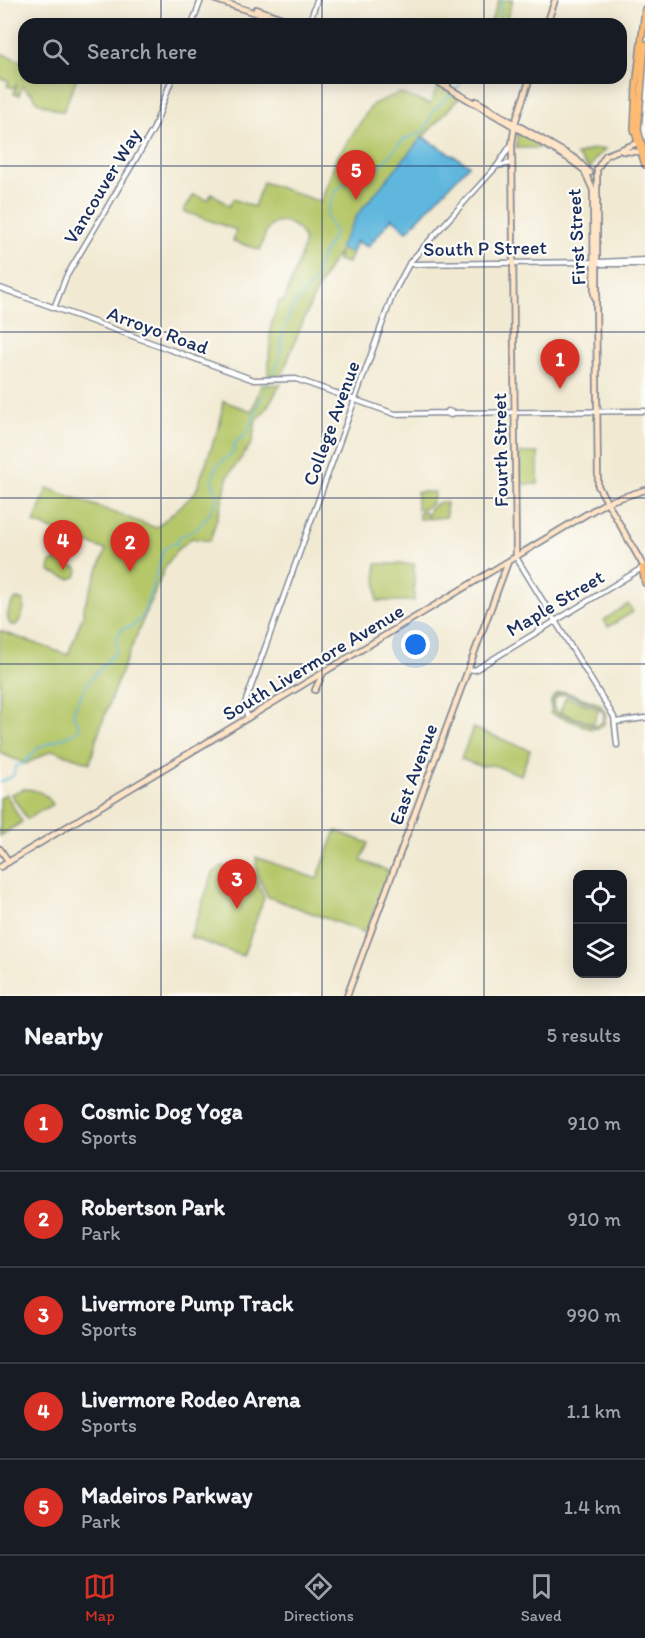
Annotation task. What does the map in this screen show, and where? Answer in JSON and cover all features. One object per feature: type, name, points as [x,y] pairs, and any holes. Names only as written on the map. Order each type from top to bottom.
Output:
[{"type":"main road","points":[[219,0],[272,18]]},
{"type":"main road","points":[[229,0],[282,18]]},
{"type":"main road","points":[[549,18],[555,0]]},
{"type":"main road","points":[[645,9],[636,86],[634,129],[645,165]]},
{"type":"main road","points":[[638,142],[645,44]]},
{"type":"main road","points":[[442,84],[576,162],[588,174]]},
{"type":"main road","points":[[445,84],[450,88]]},
{"type":"main road","name":"Fourth Street","points":[[516,557],[512,144],[514,125],[528,84]]},
{"type":"main road","points":[[460,93],[502,120],[514,125]]},
{"type":"main road","points":[[502,120],[513,135]]},
{"type":"main road","points":[[601,158],[638,142]]},
{"type":"main road","points":[[601,158],[610,150],[638,142]]},
{"type":"main road","points":[[620,150],[642,154]]},
{"type":"main road","name":"First Street","points":[[588,174],[601,158]]},
{"type":"main road","name":"First Street","points":[[595,262],[596,171],[601,158]]},
{"type":"main road","name":"First Street","points":[[588,174],[596,190]]},
{"type":"main road","name":"First Street","points":[[588,174],[593,190],[597,295],[598,486],[644,568],[645,583]]},
{"type":"main road","name":"South Livermore Avenue","points":[[0,867],[607,502],[645,490]]},
{"type":"main road","name":"East Avenue","points":[[347,996],[508,562]]},
{"type":"main road","points":[[315,690],[323,673]]},
{"type":"main road","points":[[0,849],[9,861]]},
{"type":"street","points":[[194,18],[201,0]]},
{"type":"street","points":[[311,18],[317,0]]},
{"type":"street","name":"Vancouver Way","points":[[54,308],[66,277],[154,128],[170,84]]},
{"type":"street","name":"College Avenue","points":[[248,718],[244,706],[246,698],[393,294],[410,262],[497,166],[512,144]]},
{"type":"street","points":[[502,160],[512,163]]},
{"type":"street","points":[[497,166],[512,163]]},
{"type":"street","name":"South P Street","points":[[410,262],[412,264],[645,262]]},
{"type":"street","name":"Arroyo Road","points":[[0,288],[247,378],[265,381],[296,379],[395,414],[645,411]]},
{"type":"street","points":[[516,557],[615,722],[617,745]]},
{"type":"street","name":"Maple Street","points":[[469,667],[481,666],[644,568]]},
{"type":"street","points":[[615,722],[645,718]]},
{"type":"green space","points":[[499,0],[513,0],[507,18],[492,18]]},
{"type":"green space","points":[[0,53],[18,60],[18,84],[75,84],[63,112],[37,102],[32,92],[30,93],[22,86],[19,95],[14,94],[17,84],[14,88],[7,86],[9,81],[0,78]]},
{"type":"green space","points":[[438,86],[459,98],[423,137],[469,165],[407,231],[392,218],[368,247],[356,242],[348,263],[337,260],[340,250],[315,295],[282,375],[268,377],[271,325],[279,301],[284,302],[301,255],[304,243],[301,233],[287,223],[272,224],[264,236],[260,250],[233,241],[236,230],[183,211],[194,195],[208,200],[212,193],[229,206],[233,199],[254,207],[263,182],[321,202],[336,159],[373,104],[399,93],[430,104]]},
{"type":"green space","points":[[519,132],[540,145],[538,148],[516,148]]},
{"type":"green space","points":[[593,149],[606,149],[596,158],[590,169],[576,155]]},
{"type":"green space","points":[[281,384],[264,412],[256,420],[252,443],[228,476],[210,541],[192,538],[178,549],[166,565],[117,682],[90,763],[52,750],[26,764],[0,753],[0,631],[68,655],[106,550],[34,523],[47,488],[156,528],[196,491],[220,423],[223,401],[252,411],[261,385]]},
{"type":"green space","points":[[519,453],[538,453],[538,484],[519,484]]},
{"type":"green space","points":[[417,492],[435,492],[432,503],[424,509],[417,509]]},
{"type":"green space","points":[[440,502],[446,502],[446,517],[428,519],[428,516],[425,519],[419,519],[419,513],[422,511],[428,515],[430,508]]},
{"type":"green space","points":[[55,560],[77,568],[76,577],[70,579],[50,572],[51,562]]},
{"type":"green space","points":[[376,564],[414,564],[414,601],[377,601]]},
{"type":"green space","points":[[17,599],[23,601],[23,610],[18,623],[11,625],[8,611]]},
{"type":"green space","points":[[628,604],[633,612],[608,627],[604,620]]},
{"type":"green space","points":[[565,692],[600,704],[606,714],[604,724],[591,729],[550,713],[553,697]],"holes":[[[566,694],[598,706],[604,714],[601,723],[595,726],[558,713],[553,707],[557,697]]]},
{"type":"green space","points":[[566,697],[599,709],[593,724],[560,712]]},
{"type":"green space","points":[[473,728],[530,750],[521,775],[493,765],[480,766],[461,759]]},
{"type":"green space","points":[[23,789],[40,792],[53,804],[27,819],[11,794]]},
{"type":"green space","points":[[6,794],[22,822],[0,836],[0,798]]},
{"type":"green space","points":[[336,831],[368,843],[361,861],[389,871],[366,933],[268,897],[257,874],[256,857],[317,879]]},
{"type":"green space","points":[[222,866],[253,872],[264,898],[243,956],[190,937],[213,873]]},
{"type":"water","points":[[422,137],[469,165],[407,231],[392,218],[368,247],[356,241],[351,253],[340,249],[358,214]]},
{"type":"waterway","points":[[500,18],[502,0]]},
{"type":"waterway","points":[[456,90],[460,84]]},
{"type":"waterway","points":[[271,378],[279,361],[283,332],[293,307],[315,280],[321,257],[335,233],[327,218],[327,211],[336,191],[349,181],[370,178],[403,140],[424,131],[434,110],[452,93]]},
{"type":"waterway","points":[[0,782],[13,776],[16,766],[23,764],[38,748],[79,729],[79,724],[73,715],[80,696],[96,673],[116,652],[118,635],[122,629],[133,626],[143,616],[164,549],[171,544],[176,544],[180,536],[198,527],[212,509],[218,497],[212,482],[216,466],[234,452],[234,444],[248,431],[269,382]]},
{"type":"place","name":"Madeiros Parkway","points":[[356,200]]},
{"type":"place","name":"Cosmic Dog Yoga","points":[[560,389]]},
{"type":"place","name":"Livermore Rodeo Arena","points":[[63,570]]},
{"type":"place","name":"Robertson Park","points":[[130,572]]},
{"type":"place","name":"Livermore Pump Track","points":[[237,909]]}]
